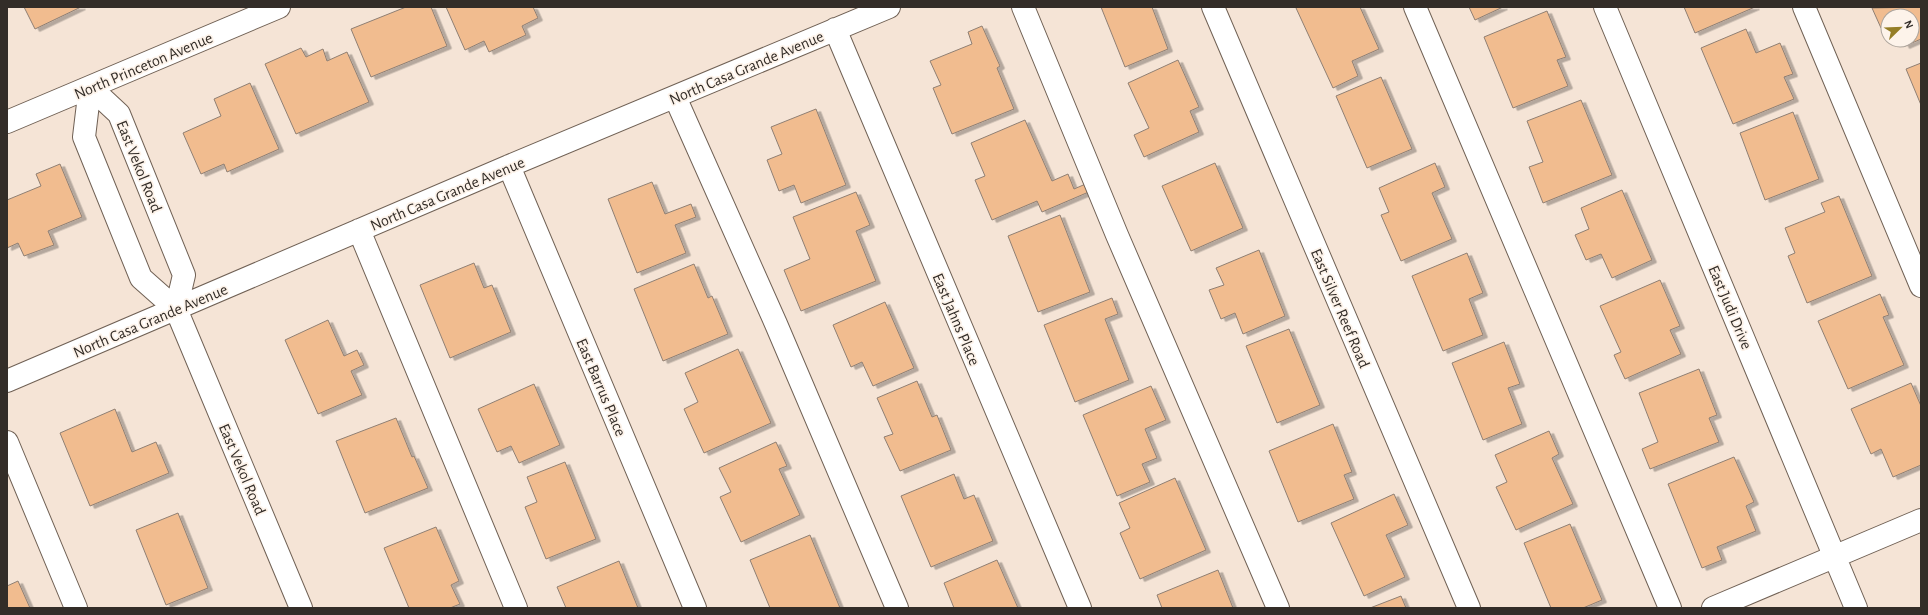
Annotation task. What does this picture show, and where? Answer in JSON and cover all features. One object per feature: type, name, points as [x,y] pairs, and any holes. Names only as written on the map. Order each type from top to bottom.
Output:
[{"type":"street","name":"North Princeton Avenue","points":[[7,122],[279,7]]},
{"type":"street","name":"North Casa Grande Avenue","points":[[7,381],[509,166],[889,7]]},
{"type":"street","points":[[1023,7],[1117,235],[1278,608]]},
{"type":"street","name":"East Silver Reef Road","points":[[1214,7],[1469,608]]},
{"type":"street","points":[[1415,7],[1670,608]]},
{"type":"street","name":"East Judi Drive","points":[[1605,7],[1856,608]]},
{"type":"street","points":[[1804,7],[1921,286]]},
{"type":"street","name":"East Jahns Place","points":[[835,29],[1080,608]]},
{"type":"street","name":"East Vekol Road","points":[[90,87],[119,114],[184,274],[176,308]]},
{"type":"street","name":"East Vekol Road","points":[[90,87],[84,136],[141,278],[176,308],[301,608]]},
{"type":"street","points":[[675,97],[776,324],[897,608]]},
{"type":"street","name":"East Barrus Place","points":[[509,166],[695,608]]},
{"type":"street","points":[[359,230],[516,608]]},
{"type":"street","points":[[7,442],[76,608]]},
{"type":"street","points":[[1713,608],[1921,520]]},
{"type":"building","points":[[24,7],[81,7],[35,29]]},
{"type":"building","points":[[406,7],[431,7],[447,46],[371,77],[351,29]]},
{"type":"building","points":[[446,7],[533,7],[538,18],[522,26],[526,35],[489,52],[484,41],[465,50]]},
{"type":"building","points":[[1101,7],[1152,7],[1168,49],[1125,67]]},
{"type":"building","points":[[1360,7],[1379,49],[1352,61],[1358,76],[1333,88],[1296,8]]},
{"type":"building","points":[[1469,7],[1503,7],[1475,20]]},
{"type":"building","points":[[1684,7],[1755,7],[1695,33]]},
{"type":"building","points":[[1921,7],[1921,39],[1920,8],[1880,8],[1880,26],[1872,8]]},
{"type":"building","points":[[1547,11],[1566,57],[1557,60],[1568,86],[1513,108],[1484,37]]},
{"type":"building","points":[[982,26],[1000,66],[997,68],[1014,109],[952,134],[933,88],[941,85],[930,61],[972,44],[968,32]]},
{"type":"building","points":[[1746,29],[1756,53],[1780,43],[1793,74],[1784,77],[1794,99],[1733,124],[1701,48]]},
{"type":"building","points":[[301,48],[306,57],[323,49],[327,61],[347,52],[369,102],[296,134],[265,64]]},
{"type":"building","points":[[1178,60],[1199,107],[1190,111],[1199,132],[1144,157],[1134,135],[1149,128],[1128,83]]},
{"type":"building","points":[[1921,63],[1921,105],[1906,69]]},
{"type":"building","points":[[1381,77],[1412,149],[1367,168],[1336,96]]},
{"type":"building","points":[[250,83],[279,149],[227,172],[224,164],[201,174],[183,133],[221,116],[214,99]]},
{"type":"building","points":[[1581,100],[1612,175],[1543,203],[1529,167],[1543,162],[1527,121]]},
{"type":"building","points":[[816,109],[846,185],[801,203],[794,185],[779,191],[767,160],[782,154],[771,127]]},
{"type":"building","points":[[1793,112],[1819,179],[1765,200],[1740,133]]},
{"type":"building","points":[[1025,120],[1052,181],[1068,174],[1074,189],[1088,183],[1091,191],[1042,212],[1037,201],[992,220],[975,180],[985,176],[971,143]]},
{"type":"building","points":[[1215,163],[1243,228],[1191,251],[1162,186]]},
{"type":"building","points":[[1435,163],[1445,187],[1432,193],[1452,239],[1401,261],[1381,215],[1389,212],[1379,188]]},
{"type":"building","points":[[60,164],[82,217],[48,231],[54,245],[24,256],[18,243],[7,248],[7,200],[41,186],[36,174]]},
{"type":"building","points":[[652,182],[665,214],[691,204],[696,217],[675,225],[686,253],[637,273],[608,199]]},
{"type":"building","points":[[1622,190],[1652,260],[1612,278],[1601,254],[1586,260],[1575,235],[1589,229],[1581,208]]},
{"type":"building","points":[[856,192],[870,225],[856,231],[876,281],[801,311],[784,270],[810,259],[793,217]]},
{"type":"building","points":[[1839,196],[1872,276],[1807,303],[1788,256],[1795,253],[1785,228],[1825,212],[1821,203]]},
{"type":"building","points":[[1060,215],[1090,292],[1038,312],[1008,236]]},
{"type":"building","points":[[1259,250],[1285,316],[1243,334],[1235,313],[1221,319],[1209,290],[1224,285],[1216,268]]},
{"type":"building","points":[[1467,253],[1483,293],[1469,299],[1483,335],[1443,351],[1412,276]]},
{"type":"building","points":[[474,263],[484,288],[492,285],[511,332],[450,358],[420,285]]},
{"type":"building","points":[[694,264],[708,298],[712,296],[728,334],[663,361],[634,289]]},
{"type":"building","points":[[1660,280],[1680,326],[1670,330],[1681,354],[1625,379],[1614,355],[1621,352],[1600,306]]},
{"type":"building","points":[[1880,294],[1889,315],[1883,317],[1904,365],[1848,389],[1818,321]]},
{"type":"building","points":[[1112,298],[1118,314],[1105,319],[1129,380],[1075,402],[1044,325]]},
{"type":"building","points":[[885,302],[914,368],[873,386],[862,362],[851,367],[833,325]]},
{"type":"building","points":[[328,320],[344,356],[357,350],[364,365],[351,371],[362,395],[318,414],[285,340]]},
{"type":"building","points":[[1289,329],[1320,405],[1277,423],[1246,346]]},
{"type":"building","points":[[1504,342],[1520,384],[1508,388],[1522,424],[1483,440],[1452,363]]},
{"type":"building","points":[[738,349],[771,423],[704,453],[684,409],[698,402],[685,373]]},
{"type":"building","points":[[1699,369],[1717,415],[1709,418],[1719,442],[1650,469],[1642,449],[1658,442],[1639,393]]},
{"type":"building","points":[[917,381],[932,417],[937,415],[951,450],[900,471],[884,437],[893,434],[877,398]]},
{"type":"building","points":[[1911,383],[1921,406],[1921,465],[1893,477],[1881,449],[1871,454],[1851,409]]},
{"type":"building","points":[[534,384],[560,445],[519,463],[511,446],[497,452],[478,409]]},
{"type":"building","points":[[1151,386],[1166,420],[1145,429],[1157,458],[1142,464],[1150,482],[1117,496],[1083,415]]},
{"type":"building","points":[[115,409],[132,452],[156,442],[169,473],[90,506],[60,433]]},
{"type":"building","points":[[396,418],[412,457],[414,456],[428,488],[365,513],[336,441]]},
{"type":"building","points":[[1333,424],[1352,472],[1344,475],[1354,499],[1298,522],[1269,451]]},
{"type":"building","points":[[1549,431],[1559,454],[1552,458],[1573,504],[1516,530],[1496,487],[1507,482],[1495,455]]},
{"type":"building","points":[[776,442],[787,466],[779,469],[800,515],[741,542],[720,497],[731,492],[719,468]]},
{"type":"building","points":[[1734,457],[1754,502],[1746,506],[1756,531],[1717,547],[1722,560],[1702,568],[1668,484]]},
{"type":"building","points":[[565,462],[596,539],[546,559],[525,507],[537,502],[527,477]]},
{"type":"building","points":[[954,474],[964,499],[974,495],[993,541],[931,567],[901,496]]},
{"type":"building","points":[[1175,478],[1206,550],[1140,579],[1120,533],[1130,528],[1119,503]]},
{"type":"building","points":[[1394,494],[1408,525],[1386,535],[1405,577],[1364,596],[1331,523]]},
{"type":"building","points":[[178,513],[208,588],[166,605],[136,530]]},
{"type":"building","points":[[1570,524],[1602,600],[1583,608],[1551,608],[1524,543]]},
{"type":"building","points":[[436,527],[459,581],[451,585],[460,604],[450,608],[409,608],[384,548]]},
{"type":"building","points":[[810,535],[840,608],[770,608],[750,560]]},
{"type":"building","points":[[997,560],[1018,608],[954,608],[944,583]]},
{"type":"building","points":[[619,561],[638,608],[566,608],[557,587]]},
{"type":"building","points":[[1218,570],[1233,608],[1162,608],[1157,595]]},
{"type":"building","points":[[18,581],[30,608],[7,608],[7,586]]},
{"type":"building","points":[[1401,596],[1406,608],[1370,608]]}]
